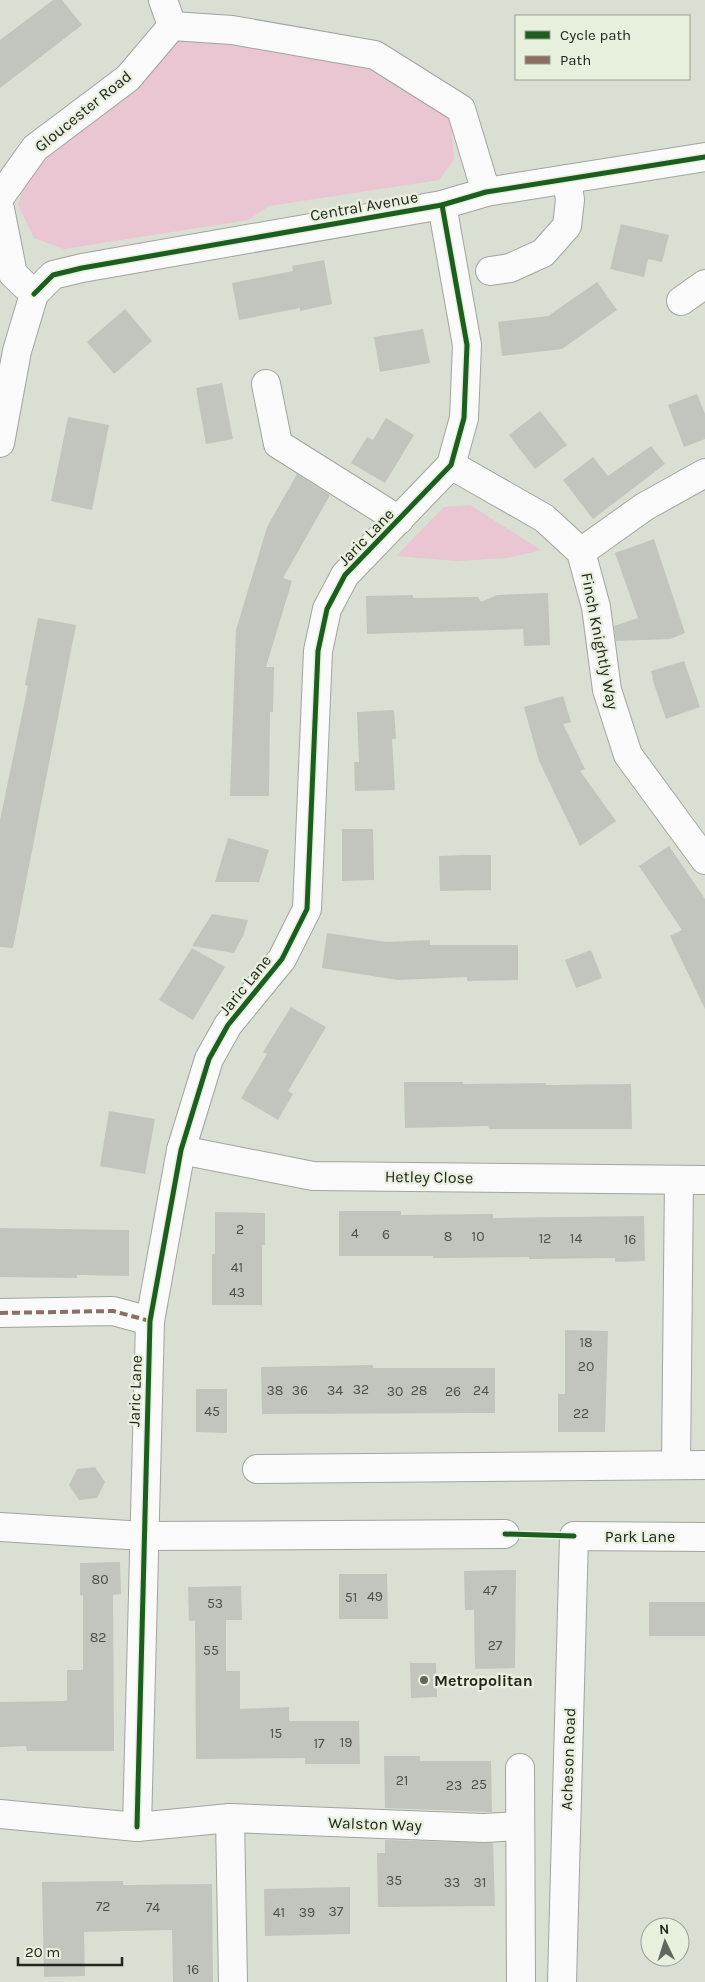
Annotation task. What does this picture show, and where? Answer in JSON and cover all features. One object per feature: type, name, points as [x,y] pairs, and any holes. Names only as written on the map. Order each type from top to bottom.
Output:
[{"type":"street","points":[[163,0],[172,26],[232,30],[375,55],[461,109],[486,192]]},
{"type":"street","name":"Gloucester Road","points":[[0,197],[35,148],[128,78],[172,26]]},
{"type":"street","name":"Central Avenue","points":[[34,294],[53,276],[82,268],[442,204],[486,192],[705,156]]},
{"type":"street","points":[[490,271],[510,268],[544,253],[567,226],[570,200],[566,179]]},
{"type":"street","name":"Jaric Lane","points":[[137,1827],[150,1321],[182,1150],[209,1060],[228,1025],[282,959],[306,909],[318,651],[327,609],[345,575],[451,465],[464,418],[466,345],[442,204]]},
{"type":"street","points":[[0,209],[6,274],[34,294],[17,351],[0,443]]},
{"type":"street","points":[[681,301],[705,284]]},
{"type":"street","points":[[266,384],[278,444],[399,520]]},
{"type":"street","name":"Finch Knightly Way","points":[[451,465],[544,518],[581,552],[596,607],[607,690],[628,756],[705,860]]},
{"type":"street","points":[[581,552],[644,507],[705,473]]},
{"type":"street","name":"Hetley Close","points":[[182,1150],[313,1176],[692,1180],[676,1465]]},
{"type":"street","points":[[0,1313],[113,1311],[150,1321]]},
{"type":"street","points":[[257,1469],[705,1465]]},
{"type":"street","points":[[0,1527],[144,1536],[505,1534]]},
{"type":"street","name":"Park Lane","points":[[574,1536],[705,1536]]},
{"type":"street","name":"Acheson Road","points":[[562,1982],[574,1536]]},
{"type":"street","points":[[520,1768],[521,1982]]},
{"type":"street","name":"Walston Way","points":[[0,1814],[137,1827],[230,1818],[484,1828],[520,1826]]},
{"type":"street","points":[[230,1818],[233,1982]]},
{"type":"shaded area","points":[[177,39],[228,40],[366,67],[421,97],[451,122],[454,159],[439,180],[269,206],[248,220],[64,249],[34,238],[18,205],[30,164],[135,92]]},
{"type":"shaded area","points":[[470,505],[541,550],[508,558],[457,561],[396,556],[444,507]]},
{"type":"building","points":[[53,0],[62,0],[82,25],[0,88],[0,40]]},
{"type":"building","points":[[621,224],[669,235],[662,262],[648,259],[644,277],[610,269]]},
{"type":"building","points":[[324,260],[332,304],[239,320],[232,283],[293,271],[292,266]]},
{"type":"building","points":[[597,282],[617,310],[562,349],[502,356],[498,322],[548,316]]},
{"type":"building","points":[[125,309],[152,341],[114,374],[87,342]]},
{"type":"building","points":[[423,329],[430,363],[380,372],[374,337]]},
{"type":"building","points":[[222,383],[233,439],[206,444],[196,388]]},
{"type":"building","points":[[697,394],[705,414],[705,439],[684,447],[668,405]]},
{"type":"building","points":[[540,411],[567,445],[535,469],[509,435]]},
{"type":"building","points":[[68,417],[109,425],[92,510],[51,501]]},
{"type":"building","points":[[386,418],[414,435],[385,483],[351,463],[367,437],[373,440]]},
{"type":"building","points":[[651,446],[665,464],[593,519],[563,480],[593,457],[608,476]]},
{"type":"building","points":[[297,474],[330,495],[283,578],[292,581],[266,667],[274,667],[273,712],[270,712],[269,796],[230,796],[236,630],[267,527]]},
{"type":"building","points":[[654,539],[685,633],[670,639],[616,641],[614,626],[638,618],[615,553]]},
{"type":"building","points":[[548,593],[550,645],[524,646],[523,629],[367,634],[366,596],[413,595],[413,598],[478,597],[481,602],[497,595]]},
{"type":"building","points":[[38,618],[76,625],[13,948],[0,947],[0,820],[28,686],[25,685]]},
{"type":"building","points":[[684,661],[700,707],[666,719],[651,671]]},
{"type":"building","points":[[563,696],[571,722],[563,724],[585,769],[580,771],[616,821],[580,846],[539,761],[524,707]]},
{"type":"building","points":[[394,710],[396,739],[392,739],[395,790],[355,791],[354,762],[359,762],[357,712]]},
{"type":"building","points":[[342,829],[373,829],[374,880],[342,881]]},
{"type":"building","points":[[228,838],[269,850],[259,882],[215,882]]},
{"type":"building","points":[[669,846],[705,899],[705,1009],[670,936],[682,930],[639,866]]},
{"type":"building","points":[[491,855],[491,890],[440,891],[439,856]]},
{"type":"building","points":[[212,914],[248,920],[243,936],[234,953],[192,946]]},
{"type":"building","points":[[327,933],[386,942],[430,940],[430,945],[518,945],[518,980],[467,981],[467,977],[398,980],[322,968]]},
{"type":"building","points":[[192,948],[225,967],[193,1020],[159,1000]]},
{"type":"building","points":[[591,950],[602,978],[576,988],[565,960]]},
{"type":"building","points":[[291,1007],[326,1027],[288,1091],[293,1094],[278,1120],[241,1098],[267,1054],[263,1052]]},
{"type":"building","points":[[404,1082],[463,1082],[463,1084],[546,1083],[546,1085],[631,1084],[632,1129],[489,1129],[488,1126],[405,1128]]},
{"type":"building","points":[[109,1111],[155,1119],[145,1174],[100,1166]]},
{"type":"building","points":[[339,1211],[401,1211],[401,1215],[493,1214],[493,1218],[644,1216],[645,1261],[615,1262],[615,1258],[529,1259],[529,1257],[433,1258],[433,1256],[339,1256]]},
{"type":"building","points":[[215,1212],[265,1213],[265,1245],[262,1245],[262,1305],[212,1305],[212,1254],[215,1254]]},
{"type":"building","points":[[0,1228],[129,1230],[129,1276],[77,1275],[77,1278],[0,1277]]},
{"type":"building","points":[[565,1330],[608,1331],[605,1432],[558,1432],[558,1394],[565,1394]]},
{"type":"building","points":[[373,1365],[373,1368],[495,1368],[495,1413],[262,1414],[261,1367]]},
{"type":"building","points":[[196,1389],[227,1389],[227,1433],[196,1432]]},
{"type":"building","points":[[95,1467],[105,1482],[97,1498],[79,1500],[69,1485],[77,1469]]},
{"type":"building","points":[[120,1562],[121,1594],[113,1595],[114,1751],[27,1751],[26,1746],[0,1747],[0,1702],[67,1701],[67,1670],[83,1670],[83,1595],[80,1595],[80,1563]]},
{"type":"building","points":[[516,1570],[515,1668],[475,1669],[474,1610],[465,1610],[464,1571]]},
{"type":"building","points":[[339,1574],[387,1574],[388,1619],[339,1619]]},
{"type":"building","points":[[241,1586],[242,1620],[226,1620],[226,1671],[240,1671],[240,1709],[289,1707],[289,1721],[359,1721],[360,1764],[305,1764],[305,1758],[196,1759],[195,1621],[189,1621],[188,1587]]},
{"type":"building","points":[[649,1602],[705,1602],[705,1636],[649,1636]]},
{"type":"building","name":"Metropolitan","points":[[410,1663],[436,1663],[437,1697],[411,1698]]},
{"type":"building","points":[[384,1756],[420,1756],[420,1761],[491,1761],[492,1812],[385,1808]]},
{"type":"building","points":[[385,1840],[493,1843],[495,1906],[378,1907],[377,1853],[385,1853]]},
{"type":"building","points":[[123,1881],[123,1885],[212,1884],[213,1982],[173,1982],[172,1930],[84,1932],[85,1976],[44,1977],[42,1882]]},
{"type":"building","points":[[350,1887],[350,1934],[265,1936],[264,1889]]},
{"type":"marked path","points":[[0,1313],[113,1311],[150,1321]]},
{"type":"cycle path","points":[[34,294],[53,275],[82,268],[442,205],[486,192],[705,157]]},
{"type":"cycle path","points":[[137,1827],[150,1321],[181,1150],[209,1059],[228,1025],[282,959],[307,909],[318,651],[327,609],[345,575],[451,465],[464,418],[467,345],[442,205]]},
{"type":"cycle path","points":[[505,1534],[574,1536]]},
{"type":"place","name":"Metropolitan","points":[[424,1680]]}]
